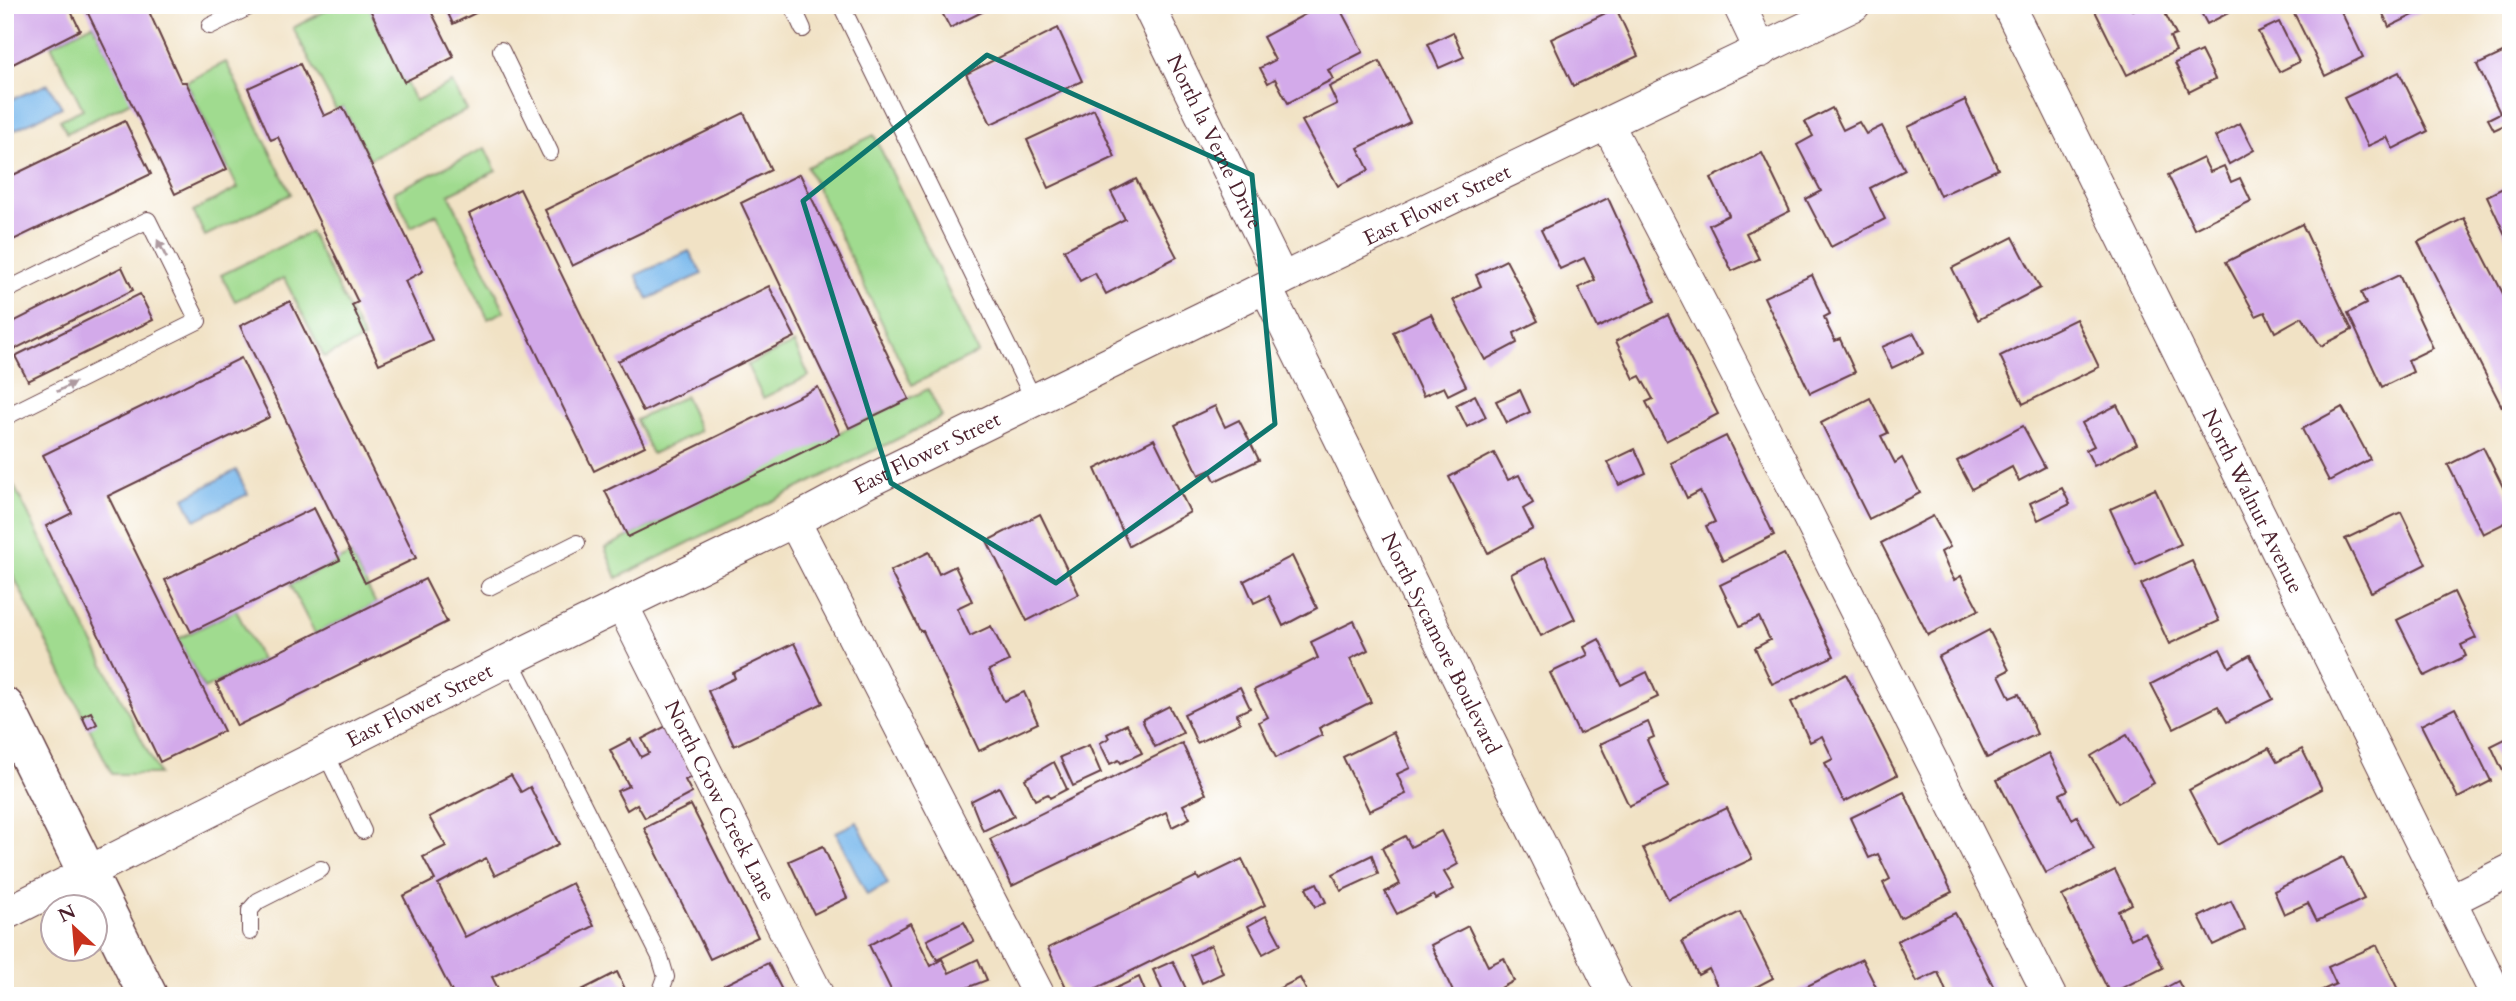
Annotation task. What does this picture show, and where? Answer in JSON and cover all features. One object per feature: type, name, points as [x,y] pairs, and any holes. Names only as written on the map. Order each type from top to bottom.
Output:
[{"type":"main road","points":[[5,707],[148,996]]},
{"type":"street","name":"North la Verne Drive","points":[[1148,5],[1274,284]]},
{"type":"street","points":[[1739,5],[1761,51]]},
{"type":"street","name":"East Flower Street","points":[[5,914],[325,752],[794,521],[867,482],[1854,5]]},
{"type":"street","name":"North Walnut Avenue","points":[[2008,5],[2497,996]]},
{"type":"street","points":[[1608,125],[2050,996]]},
{"type":"street","name":"North Sycamore Boulevard","points":[[1274,284],[1615,996]]},
{"type":"street","points":[[794,521],[1039,996]]},
{"type":"street","name":"North Crow Creek Lane","points":[[622,605],[818,996]]},
{"type":"street","points":[[2449,901],[2511,870]]},
{"type":"lane","points":[[210,26],[253,5]]},
{"type":"lane","points":[[792,5],[803,29]]},
{"type":"lane","points":[[841,5],[1034,400]]},
{"type":"lane","points":[[501,50],[550,152]]},
{"type":"lane","points":[[5,291],[148,220],[198,321],[5,417]]},
{"type":"lane","points":[[489,587],[577,543]]},
{"type":"lane","points":[[511,661],[665,968],[666,977],[659,996]]},
{"type":"lane","points":[[325,752],[363,831]]},
{"type":"lane","points":[[250,932],[250,910],[258,901],[321,869]]},
{"type":"highlighted area","points":[[987,55],[1252,175],[1275,424],[1056,583],[891,483],[803,201]]},
{"type":"green space","points":[[336,5],[368,5],[415,101],[452,83],[467,110],[369,159],[343,107],[336,110],[293,28]]},
{"type":"green space","points":[[93,24],[132,101],[67,133],[60,120],[83,109],[51,45]]},
{"type":"green space","points":[[226,62],[291,194],[205,236],[193,211],[238,188],[186,82]]},
{"type":"green space","points":[[874,135],[978,353],[912,385],[807,167]]},
{"type":"green space","points":[[485,148],[496,171],[449,194],[505,311],[488,319],[437,214],[411,227],[394,192]]},
{"type":"green space","points":[[310,232],[364,339],[324,357],[284,278],[235,301],[221,275]]},
{"type":"green space","points":[[794,343],[809,376],[763,398],[747,365]]},
{"type":"green space","points":[[928,389],[942,417],[617,578],[605,548]]},
{"type":"green space","points":[[685,396],[700,431],[652,454],[636,420]]},
{"type":"green space","points":[[5,468],[159,774],[112,774],[5,559]]},
{"type":"green space","points":[[351,554],[376,604],[315,634],[290,585]]},
{"type":"green space","points":[[236,610],[261,660],[204,689],[178,639]]},
{"type":"water","points":[[48,84],[62,107],[6,134],[5,102]]},
{"type":"water","points":[[689,251],[702,274],[648,299],[636,275]]},
{"type":"water","points":[[236,470],[248,494],[195,520],[184,498]]},
{"type":"water","points":[[857,822],[888,884],[867,895],[836,832]]},
{"type":"building","points":[[5,5],[68,5],[80,30],[5,68]]},
{"type":"building","points":[[84,5],[146,5],[181,82],[186,82],[227,169],[175,194]]},
{"type":"building","points":[[368,5],[428,5],[454,57],[404,82]]},
{"type":"building","points":[[444,5],[492,5],[453,24]]},
{"type":"building","points":[[938,5],[996,5],[950,28]]},
{"type":"building","points":[[1322,5],[1338,5],[1363,52],[1328,70],[1333,79],[1288,103],[1275,79],[1268,83],[1260,68],[1275,60],[1263,37]]},
{"type":"building","points":[[2108,5],[2131,5],[2133,10],[2143,5],[2161,5],[2176,35],[2170,37],[2176,51],[2127,75],[2095,11]]},
{"type":"building","points":[[2197,5],[2244,5],[2207,24]]},
{"type":"building","points":[[2290,5],[2338,5],[2363,57],[2325,76]]},
{"type":"building","points":[[2379,5],[2434,5],[2389,27]]},
{"type":"building","points":[[1616,8],[1638,56],[1573,86],[1551,39]]},
{"type":"building","points":[[2279,22],[2299,62],[2279,72],[2258,32]]},
{"type":"building","points":[[1058,28],[1082,81],[991,124],[966,74]]},
{"type":"building","points":[[1453,32],[1464,57],[1439,68],[1428,44]]},
{"type":"building","points":[[2511,49],[2511,122],[2494,130],[2488,119],[2500,113],[2477,65]]},
{"type":"building","points":[[2201,51],[2215,79],[2189,92],[2175,63]]},
{"type":"building","points":[[1379,61],[1410,122],[1358,148],[1369,170],[1338,186],[1302,121],[1337,104],[1329,87]]},
{"type":"building","points":[[300,64],[324,116],[343,107],[423,271],[405,281],[432,340],[379,364],[352,305],[358,302],[278,137],[271,140],[248,88]]},
{"type":"building","points":[[2399,72],[2428,131],[2393,149],[2387,137],[2368,146],[2344,98]]},
{"type":"building","points":[[1965,100],[1998,169],[1940,196],[1908,127]]},
{"type":"building","points":[[1832,108],[1843,130],[1859,122],[1866,134],[1882,126],[1905,170],[1870,188],[1885,219],[1831,247],[1806,199],[1821,191],[1797,145],[1813,136],[1805,122]]},
{"type":"building","points":[[1094,109],[1115,157],[1049,188],[1027,140]]},
{"type":"building","points":[[744,113],[771,170],[572,266],[545,210]]},
{"type":"building","points":[[125,121],[151,174],[5,244],[5,179]]},
{"type":"building","points":[[2240,123],[2254,150],[2229,164],[2215,137]]},
{"type":"building","points":[[1762,153],[1790,211],[1746,233],[1759,259],[1732,271],[1709,225],[1729,215],[1711,178]]},
{"type":"building","points":[[2203,158],[2210,172],[2224,166],[2231,182],[2240,178],[2251,201],[2194,229],[2168,175]]},
{"type":"building","points":[[800,174],[909,399],[849,428],[741,203]]},
{"type":"building","points":[[1136,179],[1177,257],[1106,294],[1095,273],[1080,281],[1064,250],[1125,219],[1111,192]]},
{"type":"building","points":[[2511,184],[2511,237],[2507,239],[2487,196]]},
{"type":"building","points":[[520,189],[645,446],[594,471],[469,214]]},
{"type":"building","points":[[1608,198],[1655,301],[1597,328],[1578,288],[1595,280],[1584,258],[1560,269],[1541,230]]},
{"type":"building","points":[[2464,218],[2511,309],[2511,403],[2502,407],[2418,242]]},
{"type":"building","points":[[2302,224],[2352,330],[2321,346],[2302,317],[2275,332],[2265,312],[2256,316],[2226,262]]},
{"type":"building","points":[[2013,237],[2040,288],[1978,320],[1952,268]]},
{"type":"building","points":[[1506,260],[1538,321],[1514,333],[1517,343],[1485,360],[1453,300],[1481,286],[1476,275]]},
{"type":"building","points":[[122,267],[133,290],[5,354],[5,326]]},
{"type":"building","points":[[1812,275],[1830,314],[1824,317],[1828,327],[1835,341],[1840,339],[1855,372],[1810,393],[1764,297]]},
{"type":"building","points":[[2399,275],[2433,348],[2408,360],[2413,372],[2382,387],[2348,313],[2366,304],[2361,293]]},
{"type":"building","points":[[769,286],[795,337],[643,412],[618,361]]},
{"type":"building","points":[[140,294],[153,320],[28,381],[15,356]]},
{"type":"building","points":[[290,301],[416,558],[365,583],[240,326]]},
{"type":"building","points":[[1431,314],[1466,386],[1448,395],[1444,387],[1423,396],[1393,332]]},
{"type":"building","points":[[1668,315],[1718,414],[1666,441],[1646,402],[1653,399],[1640,376],[1634,379],[1616,341]]},
{"type":"building","points":[[2076,319],[2099,367],[2023,404],[2000,356]]},
{"type":"building","points":[[1914,333],[1924,353],[1892,368],[1882,347]]},
{"type":"building","points":[[241,358],[270,417],[108,496],[224,731],[160,762],[46,526],[72,513],[43,455]]},
{"type":"building","points":[[818,387],[840,434],[628,537],[605,491]]},
{"type":"building","points":[[1520,390],[1530,412],[1507,423],[1496,401]]},
{"type":"building","points":[[1475,395],[1486,417],[1467,427],[1456,405]]},
{"type":"building","points":[[1870,398],[1888,433],[1881,436],[1895,463],[1902,458],[1920,493],[1869,519],[1821,423]]},
{"type":"building","points":[[2117,405],[2137,444],[2094,466],[2086,450],[2094,446],[2082,423]]},
{"type":"building","points":[[1215,406],[1225,427],[1239,420],[1259,460],[1215,481],[1210,470],[1199,475],[1175,425]]},
{"type":"building","points":[[2342,407],[2370,459],[2329,481],[2302,429]]},
{"type":"building","points":[[2023,426],[2045,467],[2019,481],[2012,467],[1972,489],[1957,461]]},
{"type":"building","points":[[1726,436],[1774,535],[1723,561],[1706,526],[1715,522],[1700,491],[1687,498],[1671,463]]},
{"type":"building","points":[[1154,439],[1190,512],[1129,546],[1095,469]]},
{"type":"building","points":[[2483,447],[2511,503],[2511,520],[2483,534],[2448,465]]},
{"type":"building","points":[[1635,449],[1646,473],[1619,485],[1608,462]]},
{"type":"building","points":[[1494,453],[1508,480],[1519,475],[1533,503],[1523,509],[1533,529],[1488,553],[1449,477]]},
{"type":"building","points":[[2062,488],[2070,504],[2038,520],[2030,503]]},
{"type":"building","points":[[2155,489],[2181,544],[2136,565],[2110,509]]},
{"type":"building","points":[[314,508],[340,560],[191,632],[165,580]]},
{"type":"building","points":[[2401,512],[2426,564],[2371,592],[2345,539]]},
{"type":"building","points":[[1040,514],[1079,594],[1027,621],[987,541]]},
{"type":"building","points":[[1933,516],[1950,547],[1941,552],[1947,566],[1954,580],[1961,576],[1979,610],[1928,635],[1881,543]]},
{"type":"building","points":[[929,552],[939,574],[955,566],[972,601],[957,608],[970,636],[991,626],[1009,661],[989,670],[1004,701],[1024,692],[1038,723],[979,751],[923,631],[920,631],[890,571]]},
{"type":"building","points":[[1784,554],[1834,656],[1772,684],[1755,648],[1770,640],[1759,617],[1740,626],[1720,585]]},
{"type":"building","points":[[1292,556],[1317,608],[1283,626],[1269,596],[1254,603],[1244,581]]},
{"type":"building","points":[[1545,557],[1575,619],[1541,636],[1511,574]]},
{"type":"building","points":[[2192,561],[2219,621],[2169,644],[2141,584]]},
{"type":"building","points":[[425,579],[447,622],[237,726],[216,683]]},
{"type":"building","points":[[2454,592],[2476,638],[2461,645],[2466,656],[2425,676],[2397,620]]},
{"type":"building","points":[[1354,621],[1368,650],[1350,659],[1371,702],[1319,728],[1322,735],[1276,758],[1259,722],[1268,717],[1254,690],[1318,658],[1311,642]]},
{"type":"building","points":[[1989,630],[2009,670],[1999,675],[2010,698],[2019,694],[2037,734],[1987,758],[1938,657]]},
{"type":"building","points":[[1599,639],[1621,685],[1647,672],[1658,697],[1579,734],[1550,673],[1588,655],[1584,647]]},
{"type":"building","points":[[794,643],[823,703],[734,746],[708,691],[735,678],[733,673]]},
{"type":"building","points":[[2220,649],[2229,667],[2250,655],[2273,699],[2227,722],[2218,706],[2174,728],[2151,684]]},
{"type":"building","points":[[1846,674],[1897,775],[1844,802],[1825,763],[1833,759],[1822,736],[1810,742],[1791,702]]},
{"type":"building","points":[[1240,687],[1250,708],[1237,714],[1240,723],[1197,743],[1184,714]]},
{"type":"building","points":[[1169,706],[1183,733],[1155,747],[1142,720]]},
{"type":"building","points":[[2455,708],[2491,781],[2458,798],[2421,725]]},
{"type":"building","points":[[91,712],[97,724],[88,729],[82,716]]},
{"type":"building","points":[[1648,722],[1654,737],[1647,740],[1668,787],[1629,806],[1600,744]]},
{"type":"building","points":[[1127,724],[1142,753],[1121,763],[1119,760],[1110,764],[1100,743],[1109,738],[1107,734]]},
{"type":"building","points":[[666,726],[693,776],[685,780],[692,793],[645,818],[637,804],[627,810],[617,791],[629,786],[610,750],[631,739],[641,757],[649,753],[642,739]]},
{"type":"building","points":[[1393,732],[1410,768],[1397,774],[1406,794],[1369,811],[1343,757]]},
{"type":"building","points":[[2127,735],[2154,783],[2118,803],[2091,756]]},
{"type":"building","points":[[2511,736],[2511,788],[2491,746]]},
{"type":"building","points":[[1182,743],[1206,794],[1183,805],[1190,818],[1172,827],[1166,812],[1012,886],[990,839]]},
{"type":"building","points":[[1089,745],[1101,773],[1073,786],[1060,757]]},
{"type":"building","points":[[2269,748],[2277,762],[2302,749],[2322,789],[2218,845],[2189,790]]},
{"type":"building","points":[[2049,753],[2068,790],[2060,794],[2066,807],[2072,819],[2077,816],[2094,849],[2046,873],[1997,780]]},
{"type":"building","points":[[1054,762],[1067,789],[1050,798],[1048,794],[1035,800],[1025,779]]},
{"type":"building","points":[[511,775],[521,792],[530,787],[559,844],[495,876],[486,858],[438,884],[465,937],[572,883],[594,926],[492,977],[502,996],[454,996],[403,896],[435,880],[423,857],[446,846],[429,817]]},
{"type":"building","points":[[999,787],[1014,816],[983,831],[971,801]]},
{"type":"building","points":[[1904,792],[1952,892],[1900,918],[1883,883],[1890,879],[1878,854],[1869,858],[1850,818]]},
{"type":"building","points":[[691,805],[758,937],[710,959],[644,828]]},
{"type":"building","points":[[1727,808],[1752,859],[1668,899],[1643,848]]},
{"type":"building","points":[[1441,831],[1458,864],[1444,872],[1454,889],[1436,899],[1434,895],[1397,914],[1385,892],[1400,884],[1382,848],[1405,836],[1411,847]]},
{"type":"building","points":[[823,846],[847,898],[814,914],[789,861]]},
{"type":"building","points":[[1372,855],[1378,874],[1341,891],[1333,874]]},
{"type":"building","points":[[2343,857],[2364,899],[2317,921],[2308,903],[2284,914],[2274,891]]},
{"type":"building","points":[[1242,859],[1265,905],[1081,996],[1070,996],[1048,948],[1197,876],[1199,880]]},
{"type":"building","points":[[2115,870],[2132,904],[2118,911],[2124,925],[2131,939],[2145,932],[2163,968],[2110,994],[2062,896]]},
{"type":"building","points":[[1317,883],[1326,902],[1315,907],[1306,888]]},
{"type":"building","points":[[2231,901],[2245,930],[2213,945],[2199,917]]},
{"type":"building","points":[[1740,912],[1773,978],[1739,996],[1722,996],[1709,969],[1698,975],[1682,941]]},
{"type":"building","points":[[1955,913],[1998,996],[1948,996],[1938,972],[1917,982],[1897,941]]},
{"type":"building","points":[[1266,916],[1281,944],[1263,954],[1248,926]]},
{"type":"building","points":[[964,922],[974,941],[937,960],[927,940]]},
{"type":"building","points":[[910,923],[931,966],[942,959],[949,973],[978,959],[987,980],[946,996],[894,996],[869,945]]},
{"type":"building","points":[[1468,926],[1488,966],[1504,958],[1514,981],[1486,996],[1455,996],[1431,945]]},
{"type":"building","points":[[1211,945],[1223,973],[1202,983],[1190,955]]},
{"type":"building","points":[[2377,945],[2401,996],[2309,996],[2336,984],[2328,967]]},
{"type":"building","points":[[1862,959],[1878,991],[1868,996],[1787,996]]},
{"type":"building","points":[[1173,961],[1188,993],[1182,996],[1165,996],[1153,970]]},
{"type":"building","points":[[768,963],[785,996],[730,996],[724,985]]},
{"type":"building","points":[[617,972],[627,996],[570,996]]},
{"type":"building","points":[[1139,977],[1147,996],[1117,996],[1114,989]]},
{"type":"building","points":[[1300,978],[1309,996],[1281,996],[1278,989]]},
{"type":"building","points":[[2178,981],[2186,996],[2151,996]]}]
